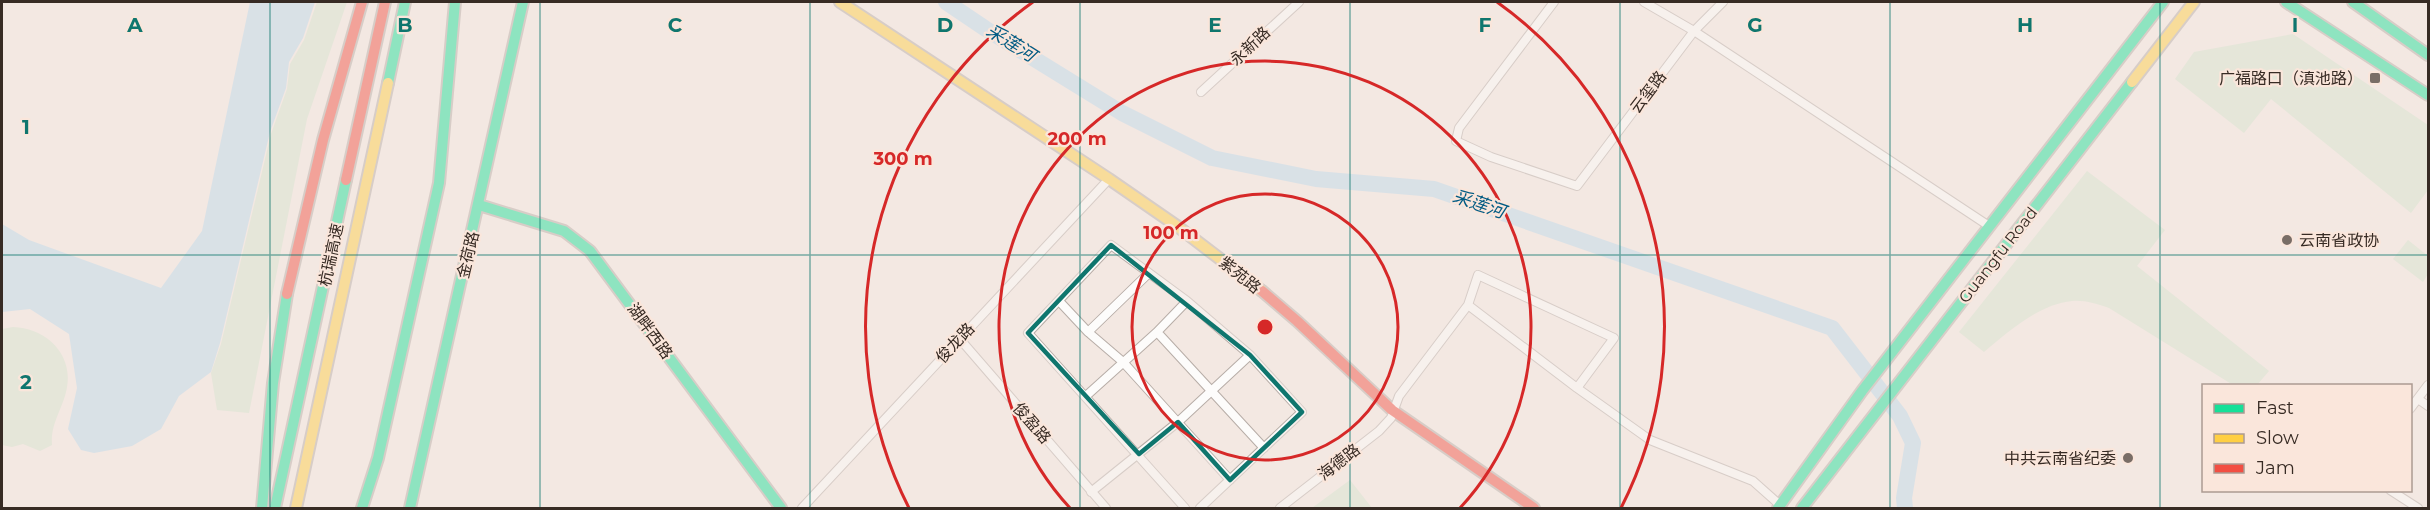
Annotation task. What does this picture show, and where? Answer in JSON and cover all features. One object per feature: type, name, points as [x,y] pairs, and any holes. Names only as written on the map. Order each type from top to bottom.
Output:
[{"type":"main road","points":[[262,508],[273,383],[287,294],[323,140],[362,2]]},
{"type":"main road","name":"杭瑞高速","points":[[275,508],[385,2]]},
{"type":"main road","name":"杭瑞高速","points":[[296,508],[405,2]]},
{"type":"main road","points":[[362,508],[379,455],[439,183],[455,2]]},
{"type":"main road","name":"金荷路","points":[[410,508],[523,2]]},
{"type":"main road","name":"紫苑路","points":[[840,2],[1109,179],[1236,271],[1297,321],[1392,411],[1534,508]]},
{"type":"main road","name":"Guangfu Road","points":[[1781,507],[1862,391],[2163,2]]},
{"type":"main road","name":"Guangfu Road","points":[[1802,508],[2194,2]]},
{"type":"main road","points":[[2286,2],[2428,95]]},
{"type":"main road","points":[[2353,2],[2428,55]]},
{"type":"main road","name":"湖畔西路","points":[[479,205],[564,231],[590,251],[781,508]]},
{"type":"street","name":"永新路","points":[[1202,92],[1299,2]]},
{"type":"street","name":"云玺路","points":[[1554,2],[1459,128],[1456,141],[1491,158],[1577,186],[1694,31],[1723,2]]},
{"type":"street","points":[[1644,2],[1694,31],[1989,226]]},
{"type":"street","name":"俊龙路","points":[[802,508],[1109,179]]},
{"type":"street","points":[[1185,508],[1139,454],[1028,333],[1111,245],[1187,301],[1250,355],[1302,412],[1200,508]]},
{"type":"street","points":[[1088,332],[1149,273]]},
{"type":"street","name":"海德路","points":[[1280,508],[1379,431],[1391,417],[1399,396],[1468,305],[1478,275],[1614,338],[1577,388]]},
{"type":"street","points":[[1059,301],[1088,332],[1124,362],[1230,480]]},
{"type":"street","points":[[1086,396],[1157,332],[1187,301]]},
{"type":"street","points":[[1468,305],[1650,440],[1753,481],[1781,507]]},
{"type":"street","points":[[1157,332],[1264,448]]},
{"type":"street","name":"俊盈路","points":[[959,338],[1106,508]]},
{"type":"street","points":[[1091,492],[1178,422],[1250,355]]},
{"type":"street","points":[[2412,406],[2428,385]]},
{"type":"street","points":[[2418,399],[2428,406]]},
{"type":"street","points":[[2393,492],[2418,508]]},
{"type":"highlighted area","points":[[1111,245],[1250,355],[1302,412],[1230,480],[1178,422],[1139,454],[1028,333]]},
{"type":"green space","points":[[317,2],[347,2],[307,119],[249,413],[217,410],[211,373],[221,344],[271,134],[287,89],[290,64],[304,40]]},
{"type":"green space","points":[[2293,34],[2428,125],[2428,190],[2411,213],[2271,99],[2244,133],[2175,79],[2194,52]]},
{"type":"green space","points":[[2087,171],[2165,230],[2137,266],[2269,371],[2258,384],[2231,384],[2109,308],[2086,302],[2072,301],[2048,307],[2014,328],[1984,352],[1959,332]]},
{"type":"green space","points":[[2408,240],[2428,256],[2428,274],[2423,282],[2393,259]]},
{"type":"green space","points":[[25,328],[46,337],[61,353],[66,363],[67,387],[53,429],[52,445],[40,451],[23,444],[12,447],[2,445],[2,329]]},
{"type":"green space","points":[[1350,480],[1372,508],[1312,508]]},
{"type":"water","points":[[250,2],[315,2],[303,38],[289,62],[286,88],[270,132],[220,343],[211,372],[179,396],[161,429],[132,446],[94,453],[81,450],[68,429],[77,388],[69,334],[30,309],[2,312],[2,224],[29,240],[161,288],[202,231]]},
{"type":"waterway","name":"采莲河","points":[[946,2],[1122,113],[1212,158],[1316,179],[1434,189],[1832,328],[1900,416],[1913,443],[1904,498],[1905,508]]},
{"type":"traffic: fast","points":[[388,83],[405,2]]},
{"type":"traffic: fast","points":[[362,508],[378,458],[439,183],[455,2]]},
{"type":"traffic: fast","points":[[410,508],[523,2]]},
{"type":"traffic: fast","points":[[1778,508],[1862,391],[2163,2]]},
{"type":"traffic: fast","points":[[2286,2],[2428,95]]},
{"type":"traffic: fast","points":[[2353,2],[2428,55]]},
{"type":"traffic: fast","points":[[1802,508],[2132,82]]},
{"type":"traffic: fast","points":[[275,508],[346,180]]},
{"type":"traffic: fast","points":[[479,205],[564,231],[590,251],[781,508]]},
{"type":"traffic: fast","points":[[262,508],[273,383],[287,294]]},
{"type":"traffic: slow","points":[[840,2],[1109,179],[1177,226],[1262,291]]},
{"type":"traffic: slow","points":[[2132,82],[2194,2]]},
{"type":"traffic: slow","points":[[296,508],[388,83]]},
{"type":"traffic: jam","points":[[287,294],[323,140],[362,2]]},
{"type":"traffic: jam","points":[[346,180],[385,2]]},
{"type":"traffic: jam","points":[[1262,291],[1392,410],[1534,508]]},
{"type":"place","name":"广福路口（滇池路）","points":[[2375,78]]},
{"type":"place","name":"云南省政协","points":[[2287,240]]},
{"type":"place","name":"中共云南省纪委","points":[[2128,458]]}]
